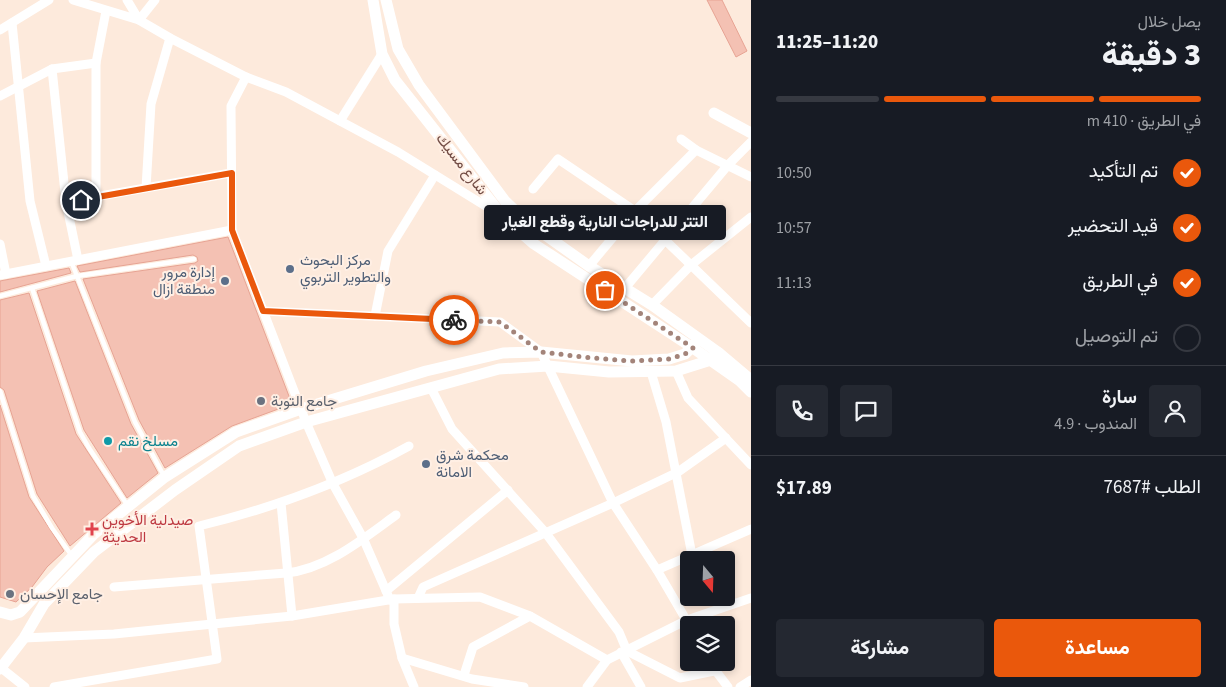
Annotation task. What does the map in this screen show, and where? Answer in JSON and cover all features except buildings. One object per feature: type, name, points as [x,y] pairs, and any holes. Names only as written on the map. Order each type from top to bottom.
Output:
[{"type":"street","points":[[73,0],[140,20],[170,38],[246,77],[286,92],[435,175],[504,218]]},
{"type":"street","points":[[128,0],[140,20]]},
{"type":"street","points":[[140,20],[156,0]]},
{"type":"street","name":"شارع مسيك","points":[[373,0],[382,54],[395,80],[504,218],[534,244],[715,357],[749,375]]},
{"type":"street","name":"شارع مسيك","points":[[386,0],[398,49],[419,85],[505,201],[527,222],[589,266],[652,306],[696,344]]},
{"type":"street","points":[[0,30],[43,1]]},
{"type":"street","points":[[96,197],[96,62],[106,11]]},
{"type":"street","points":[[12,23],[30,201],[46,266]]},
{"type":"street","points":[[146,188],[150,104],[170,38]]},
{"type":"street","points":[[340,121],[382,54]]},
{"type":"street","points":[[0,96],[52,69],[96,62]]},
{"type":"street","points":[[52,69],[74,260]]},
{"type":"street","points":[[246,77],[231,106],[232,230],[306,422],[333,484],[363,538],[390,597],[402,658],[414,687]]},
{"type":"street","points":[[714,113],[751,133]]},
{"type":"street","points":[[680,139],[696,150],[751,177]]},
{"type":"street","points":[[625,288],[728,165],[751,142]]},
{"type":"street","points":[[589,266],[635,211],[696,150]]},
{"type":"street","points":[[533,189],[558,160],[635,211],[691,265],[747,312],[751,323]]},
{"type":"street","points":[[66,202],[232,173]]},
{"type":"street","points":[[375,316],[388,251],[435,175]]},
{"type":"street","points":[[652,306],[691,265],[751,217]]},
{"type":"street","points":[[0,244],[3,274],[232,230]]},
{"type":"street","points":[[263,311],[500,322],[541,352],[614,503],[684,616]]},
{"type":"street","points":[[0,612],[11,615],[20,612],[94,534],[165,477],[236,432],[301,409],[426,371],[503,353],[541,352],[632,361],[669,359],[685,354],[696,344]]},
{"type":"street","points":[[25,687],[0,668],[24,638],[44,604],[94,552],[175,490],[239,446],[306,422],[500,369],[548,366],[609,372],[676,371],[715,357]]},
{"type":"street","name":"شارع مسيك","points":[[715,357],[751,392]]},
{"type":"street","points":[[676,371],[688,398],[751,465]]},
{"type":"street","points":[[652,372],[678,472],[691,551]]},
{"type":"street","points":[[431,388],[452,429],[545,532],[619,632],[624,652],[641,687]]},
{"type":"street","points":[[418,598],[423,587],[614,503],[678,472],[726,438]]},
{"type":"street","points":[[54,687],[217,659],[199,526],[257,512],[333,484],[369,469],[409,446]]},
{"type":"street","points":[[390,597],[508,490]]},
{"type":"street","points":[[280,503],[292,616]]},
{"type":"street","points":[[114,587],[286,573],[309,569],[363,538],[396,516]]},
{"type":"street","points":[[701,551],[751,530]]},
{"type":"street","points":[[657,570],[680,560]]},
{"type":"street","points":[[24,638],[114,634],[292,616],[390,597],[480,598],[530,616],[607,660]]},
{"type":"street","points":[[704,616],[751,598]]},
{"type":"street","points":[[469,680],[473,647],[530,616]]},
{"type":"street","points":[[587,687],[607,660],[680,626]]},
{"type":"street","points":[[624,652],[680,678],[700,671]]},
{"type":"street","points":[[402,658],[469,680],[524,687]]},
{"type":"street","points":[[715,671],[728,687]]},
{"type":"street","points":[[740,687],[751,680]]},
{"type":"lane","points":[[0,296],[77,276],[194,259]]},
{"type":"lane","points":[[74,260],[77,276],[135,422],[165,477]]},
{"type":"lane","points":[[32,288],[80,432],[128,506]]},
{"type":"lane","points":[[0,391],[33,496],[52,528],[72,556]]},
{"type":"way so far","points":[[454,320],[500,322],[541,352],[592,358],[632,361],[669,359],[685,354],[693,348],[605,290]]},
{"type":"place","name":"مركز البحوث والتطوير التربوي","points":[[290,269]]},
{"type":"place","name":"إدارة مرور منطقة ازال","points":[[225,281]]},
{"type":"place","name":"التتر للدراجات النارية وقطع الغيار","points":[[605,290]]},
{"type":"place","name":"جامع التوبة","points":[[261,401]]},
{"type":"place","name":"مسلخ نقم","points":[[108,441]]},
{"type":"place","name":"محكمة شرق الامانة","points":[[426,464]]},
{"type":"place","name":"صيدلية الأخوين الحديثة","points":[[92,529]]},
{"type":"place","name":"جامع الإحسان","points":[[10,594]]},
{"type":"route","points":[[81,200],[232,173],[232,230],[263,311],[454,320]]}]
